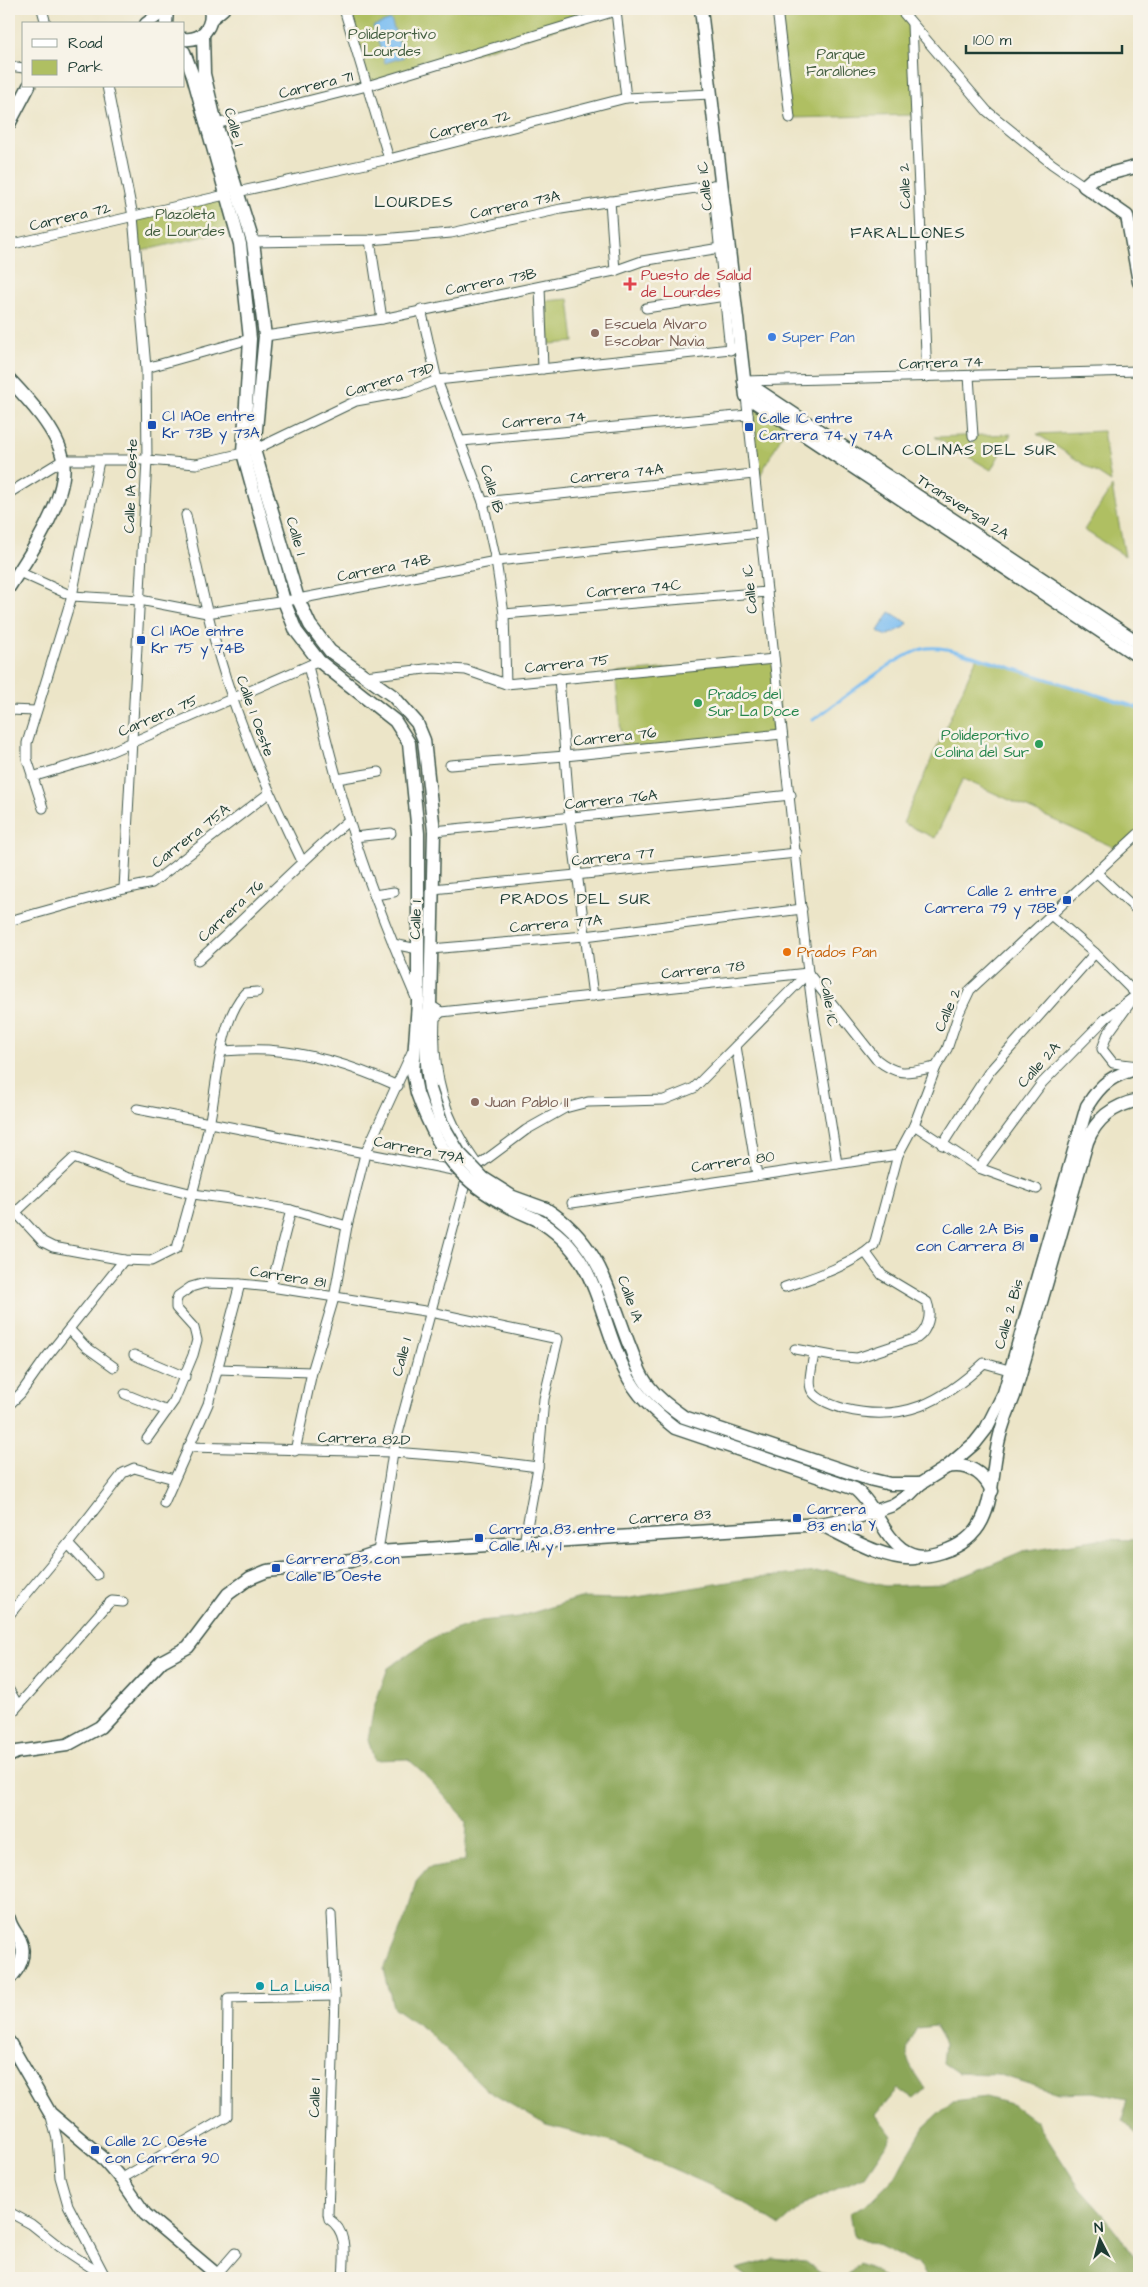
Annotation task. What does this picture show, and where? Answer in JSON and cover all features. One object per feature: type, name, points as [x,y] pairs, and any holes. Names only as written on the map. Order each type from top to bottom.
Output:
[{"type":"street","points":[[42,9],[45,22]]},
{"type":"street","points":[[149,22],[166,9]]},
{"type":"street","points":[[166,9],[166,22]]},
{"type":"street","points":[[185,39],[203,34],[209,26],[210,14],[223,9]]},
{"type":"street","points":[[344,9],[389,160]]},
{"type":"street","name":"Calle 1C","points":[[701,9],[735,349],[746,396],[782,734],[791,795],[808,973],[837,1164]]},
{"type":"street","points":[[777,9],[790,118]]},
{"type":"street","points":[[900,9],[987,111],[1052,164],[1127,216],[1139,282]]},
{"type":"street","points":[[619,10],[626,98]]},
{"type":"street","name":"Carrera 71","points":[[216,124],[367,86],[619,10]]},
{"type":"street","name":"Calle 2","points":[[912,24],[927,377]]},
{"type":"street","name":"Calle 1","points":[[203,34],[204,74],[231,194],[240,244],[250,339],[248,451],[284,601],[296,630],[314,663],[336,779],[374,895],[393,944],[435,1018],[434,1044],[439,1086],[449,1118],[465,1148],[478,1167]]},
{"type":"street","name":"Calle 1","points":[[185,55],[231,194],[253,242],[265,336],[248,451],[298,599],[310,625],[330,651],[393,696],[417,723],[427,753],[434,832],[430,1007],[398,1086],[365,1154],[347,1226],[334,1298],[312,1372],[295,1451]]},
{"type":"street","points":[[9,66],[22,68]]},
{"type":"street","points":[[9,124],[28,88]]},
{"type":"street","name":"Calle 1A Oeste","points":[[107,88],[133,216],[146,368],[147,460],[124,889]]},
{"type":"street","name":"Carrera 72","points":[[9,245],[389,160],[626,98],[711,94]]},
{"type":"street","points":[[1084,186],[1093,178],[1139,166]]},
{"type":"street","points":[[717,184],[724,296],[735,349]]},
{"type":"street","name":"Carrera 73A","points":[[253,242],[370,240],[451,233],[561,209],[717,184]]},
{"type":"street","points":[[610,201],[615,271]]},
{"type":"street","points":[[370,240],[382,319]]},
{"type":"street","name":"Carrera 73B","points":[[265,336],[382,319],[615,271],[642,261],[720,248]]},
{"type":"street","points":[[540,287],[543,369]]},
{"type":"street","points":[[646,308],[724,296]]},
{"type":"street","name":"Calle 1B","points":[[421,310],[437,380],[462,441],[483,502],[496,561],[504,614],[506,684]]},
{"type":"street","points":[[146,368],[250,339]]},
{"type":"street","name":"Carrera 73D","points":[[63,460],[147,460],[196,464],[248,451],[356,401],[407,392],[437,380],[735,349]]},
{"type":"street","name":"Carrera 74","points":[[744,381],[1139,371]]},
{"type":"street","points":[[969,376],[973,436]]},
{"type":"street","points":[[9,378],[50,428],[63,460],[60,490],[50,517],[9,588]]},
{"type":"street","name":"Transversal 2A","points":[[744,381],[1139,642]]},
{"type":"street","name":"Transversal 2A","points":[[746,396],[1139,657]]},
{"type":"street","name":"Carrera 74","points":[[462,441],[748,415]]},
{"type":"street","points":[[9,493],[63,460]]},
{"type":"street","points":[[43,808],[27,760],[27,743],[72,596],[99,461]]},
{"type":"street","name":"Carrera 74A","points":[[483,502],[754,474]]},
{"type":"street","name":"Calle 1 Oeste","points":[[186,515],[207,613],[233,700],[269,793],[302,861]]},
{"type":"street","name":"Carrera 74B","points":[[19,572],[72,596],[140,600],[207,613],[298,599],[496,561],[760,532]]},
{"type":"street","name":"Carrera 74C","points":[[504,614],[767,592]]},
{"type":"street","name":"Carrera 75","points":[[365,676],[434,668],[466,670],[506,684],[774,659]]},
{"type":"street","name":"Calle 1","points":[[314,663],[396,720],[409,743],[418,833],[418,948],[430,1007]]},
{"type":"street","name":"Carrera 75","points":[[32,777],[96,758],[233,700],[314,663]]},
{"type":"street","points":[[559,678],[570,818],[593,996]]},
{"type":"street","points":[[9,710],[36,712]]},
{"type":"street","name":"Carrera 76","points":[[450,765],[565,756],[782,734]]},
{"type":"street","points":[[336,779],[379,772]]},
{"type":"street","name":"Carrera 75A","points":[[9,922],[124,889],[152,883],[269,793]]},
{"type":"street","name":"Carrera 76A","points":[[434,832],[791,795]]},
{"type":"street","name":"Carrera 76","points":[[198,961],[258,907],[302,861],[349,820]]},
{"type":"street","points":[[354,838],[391,833]]},
{"type":"street","name":"Calle 2","points":[[866,1253],[874,1245],[898,1155],[914,1125],[936,1067],[947,1049],[958,1013],[970,990],[1096,872],[1138,836]]},
{"type":"street","name":"Carrera 77","points":[[433,889],[796,853]]},
{"type":"street","points":[[1096,872],[1139,912]]},
{"type":"street","points":[[374,895],[394,892]]},
{"type":"street","name":"Carrera 77A","points":[[431,949],[585,936],[802,909]]},
{"type":"street","points":[[1050,915],[1095,953],[1137,993],[1107,1035],[1102,1049],[1112,1063],[1139,1067]]},
{"type":"street","points":[[393,944],[418,948]]},
{"type":"street","points":[[942,1145],[989,1072],[1095,953]]},
{"type":"street","points":[[808,973],[876,1059],[890,1070],[905,1073],[936,1067]]},
{"type":"street","name":"Carrera 78","points":[[430,1007],[593,996],[808,973]]},
{"type":"street","name":"Carrera 79A","points":[[137,1110],[468,1174],[526,1130],[564,1108],[588,1102],[664,1100],[694,1088],[808,973]]},
{"type":"street","points":[[9,1205],[43,1242],[53,1248],[124,1260],[151,1261],[177,1248],[193,1194],[209,1123],[226,1030],[241,998],[245,993],[256,992]]},
{"type":"street","name":"Calle 2A","points":[[979,1168],[1042,1083],[1106,1018],[1137,993]]},
{"type":"street","name":"Calle 1A","points":[[430,1007],[425,1033],[425,1061],[430,1089],[441,1122],[459,1153],[483,1178],[513,1197],[546,1209],[563,1220],[578,1234],[600,1266],[646,1383],[664,1403],[684,1417],[869,1479],[890,1484],[920,1484]]},
{"type":"street","points":[[736,1046],[757,1175]]},
{"type":"street","name":"Calle 1A","points":[[414,1049],[413,1072],[417,1093],[429,1127],[448,1158],[473,1185],[503,1205],[536,1219],[555,1230],[569,1244],[587,1270],[624,1371],[636,1391],[656,1413],[676,1428],[846,1485],[861,1494],[901,1548],[923,1557]]},
{"type":"street","points":[[222,1051],[267,1050],[312,1055],[356,1068],[398,1086]]},
{"type":"street","name":"Calle 2 Bis","points":[[874,1511],[893,1505],[920,1484],[947,1467],[975,1443],[986,1429],[1004,1393],[1087,1106],[1096,1091],[1111,1077],[1139,1067]]},
{"type":"street","name":"Calle 2 Bis","points":[[820,1524],[890,1556],[907,1559],[923,1557],[958,1546],[982,1523],[992,1491],[1000,1435],[1014,1396],[1087,1142],[1094,1127],[1106,1114],[1126,1103],[1139,1100]]},
{"type":"street","points":[[914,1125],[979,1168],[1037,1189]]},
{"type":"street","name":"Carrera 80","points":[[572,1203],[898,1155]]},
{"type":"street","points":[[16,1212],[74,1158],[126,1176],[193,1194],[230,1198],[291,1210],[347,1226]]},
{"type":"street","name":"Calle 1","points":[[378,1552],[393,1452],[468,1174]]},
{"type":"street","points":[[271,1287],[291,1210]]},
{"type":"street","points":[[785,1287],[814,1277],[866,1253],[882,1275],[927,1302],[930,1308],[927,1326],[917,1338],[857,1358],[795,1349]]},
{"type":"street","points":[[9,1405],[21,1393],[124,1260]]},
{"type":"street","points":[[164,1503],[208,1404],[240,1284]]},
{"type":"street","name":"Carrera 81","points":[[147,1439],[167,1411],[185,1377],[197,1340],[194,1328],[176,1308],[178,1296],[190,1286],[240,1284],[271,1287],[431,1312],[558,1339],[544,1399],[538,1467]]},
{"type":"street","points":[[69,1330],[86,1347],[114,1368]]},
{"type":"street","points":[[814,1353],[810,1385],[814,1394],[832,1406],[864,1414],[899,1413],[918,1408],[957,1386],[984,1363],[1010,1370]]},
{"type":"street","points":[[134,1355],[185,1377]]},
{"type":"street","points":[[217,1369],[312,1372]]},
{"type":"street","points":[[125,1394],[167,1411]]},
{"type":"street","name":"Carrera 82D","points":[[188,1448],[393,1452],[458,1457],[538,1467]]},
{"type":"street","points":[[947,1467],[956,1466],[974,1470],[982,1475],[992,1491]]},
{"type":"street","points":[[524,1543],[538,1467]]},
{"type":"street","points":[[9,1615],[68,1544],[123,1473],[134,1468],[174,1479]]},
{"type":"street","name":"Carrera 83","points":[[9,1756],[16,1752],[67,1745],[100,1727],[162,1661],[188,1647],[228,1594],[250,1578],[267,1571],[351,1561],[378,1552],[820,1524],[846,1520],[874,1511]]},
{"type":"street","points":[[68,1544],[97,1575]]},
{"type":"street","points":[[9,1716],[108,1604],[112,1601],[123,1602]]},
{"type":"street","points":[[9,1690],[18,1705]]},
{"type":"street","name":"Calle 1","points":[[331,1913],[335,1996],[327,2205],[329,2219],[335,2223],[344,2240],[343,2278]]},
{"type":"street","points":[[9,1919],[12,1929],[21,1941],[23,1955],[20,1967],[9,1979]]},
{"type":"street","points":[[121,2179],[226,2117],[228,1998],[335,1996]]},
{"type":"street","points":[[9,2042],[50,2113],[56,2139],[60,2177],[68,2205],[105,2277]]},
{"type":"street","points":[[50,2113],[102,2157],[121,2179],[145,2214],[218,2277],[235,2253]]},
{"type":"street","points":[[9,2212],[31,2224],[60,2247],[105,2277]]},
{"type":"green space","name":"Polideportivo Lourdes","points":[[344,9],[622,9],[367,86]]},
{"type":"green space","name":"Parque Farallones","points":[[777,9],[900,9],[912,24],[916,115],[790,118]]},
{"type":"green space","name":"Plazoleta de Lourdes","points":[[225,195],[236,229],[137,252],[133,216]]},
{"type":"green space","points":[[569,299],[574,342],[550,344],[545,301]]},
{"type":"green space","points":[[746,396],[788,424],[755,485]]},
{"type":"green space","points":[[1103,431],[1111,482],[1037,434]]},
{"type":"green space","points":[[1011,434],[991,470],[935,437]]},
{"type":"green space","points":[[1112,487],[1125,556],[1084,530]]},
{"type":"green space","name":"Polideportivo Colina del Sur","points":[[977,657],[1139,708],[1139,833],[1120,850],[963,779],[935,838],[903,823]]},
{"type":"green space","name":"Prados del Sur La Doce","points":[[774,659],[782,734],[623,750],[615,673]]},
{"type":"green space","points":[[1098,1539],[1139,1540],[1139,2137],[1122,2120],[1127,2099],[1093,2092],[1058,2093],[997,2074],[958,2073],[943,2063],[945,2044],[935,2026],[917,2028],[911,2038],[907,2053],[910,2066],[925,2089],[914,2099],[898,2089],[876,2115],[892,2136],[865,2176],[806,2203],[780,2226],[730,2194],[615,2143],[546,2125],[488,2091],[427,2031],[393,2007],[384,1969],[408,1911],[416,1882],[428,1868],[465,1861],[467,1822],[425,1774],[408,1759],[374,1760],[368,1739],[374,1707],[388,1668],[437,1636],[481,1621],[519,1617],[580,1598],[625,1599],[746,1579],[829,1571],[885,1586],[944,1584],[1023,1551]]},
{"type":"green space","points":[[986,2097],[1014,2105],[1036,2121],[1080,2189],[1107,2219],[1139,2263],[1139,2278],[926,2278],[919,2265],[878,2245],[854,2236],[850,2213],[871,2201],[894,2178],[924,2127],[953,2101]]},
{"type":"green space","points":[[773,2259],[806,2262],[822,2274],[836,2278],[748,2278],[736,2269]]},
{"type":"green space","points":[[859,2263],[873,2269],[884,2278],[846,2278]]},
{"type":"water","points":[[391,20],[404,57],[385,63],[373,26]]},
{"type":"water","points":[[890,612],[908,623],[905,627],[886,636],[878,631]]},
{"type":"waterway","points":[[813,720],[885,668],[901,658],[927,648],[952,650],[977,657],[1139,708]]},
{"type":"place","name":"Puesto de Salud de Lourdes","points":[[630,284]]},
{"type":"place","name":"Escuela Alvaro Escobar Navia","points":[[595,333]]},
{"type":"place","name":"Super Pan","points":[[772,337]]},
{"type":"place","name":"Cl 1AOe entre Kr 73B y 73A","points":[[152,425]]},
{"type":"place","name":"Calle 1C entre Carrera 74 y 74A","points":[[749,427]]},
{"type":"place","name":"Cl 1AOe entre Kr 75 y 74B","points":[[141,640]]},
{"type":"place","name":"Prados del Sur La Doce","points":[[698,703]]},
{"type":"place","name":"Polideportivo Colina del Sur","points":[[1039,744]]},
{"type":"place","name":"Calle 2 entre Carrera 79 y 78B","points":[[1067,900]]},
{"type":"place","name":"Prados Pan","points":[[787,952]]},
{"type":"place","name":"Juan Pablo II","points":[[475,1102]]},
{"type":"place","name":"Calle 2A Bis con Carrera 81","points":[[1034,1238]]},
{"type":"place","name":"Carrera 83 en la Y","points":[[797,1518]]},
{"type":"place","name":"Carrera 83 entre Calle 1A1 y 1","points":[[479,1538]]},
{"type":"place","name":"Carrera 83 con Calle 1B Oeste","points":[[276,1568]]},
{"type":"place","name":"La Luisa","points":[[260,1986]]},
{"type":"place","name":"Calle 2C Oeste con Carrera 90","points":[[95,2150]]},
{"type":"district","name":"LOURDES","points":[[414,202]]},
{"type":"district","name":"FARALLONES","points":[[908,233]]},
{"type":"district","name":"COLINAS DEL SUR","points":[[980,450]]},
{"type":"district","name":"PRADOS DEL SUR","points":[[576,899]]}]
